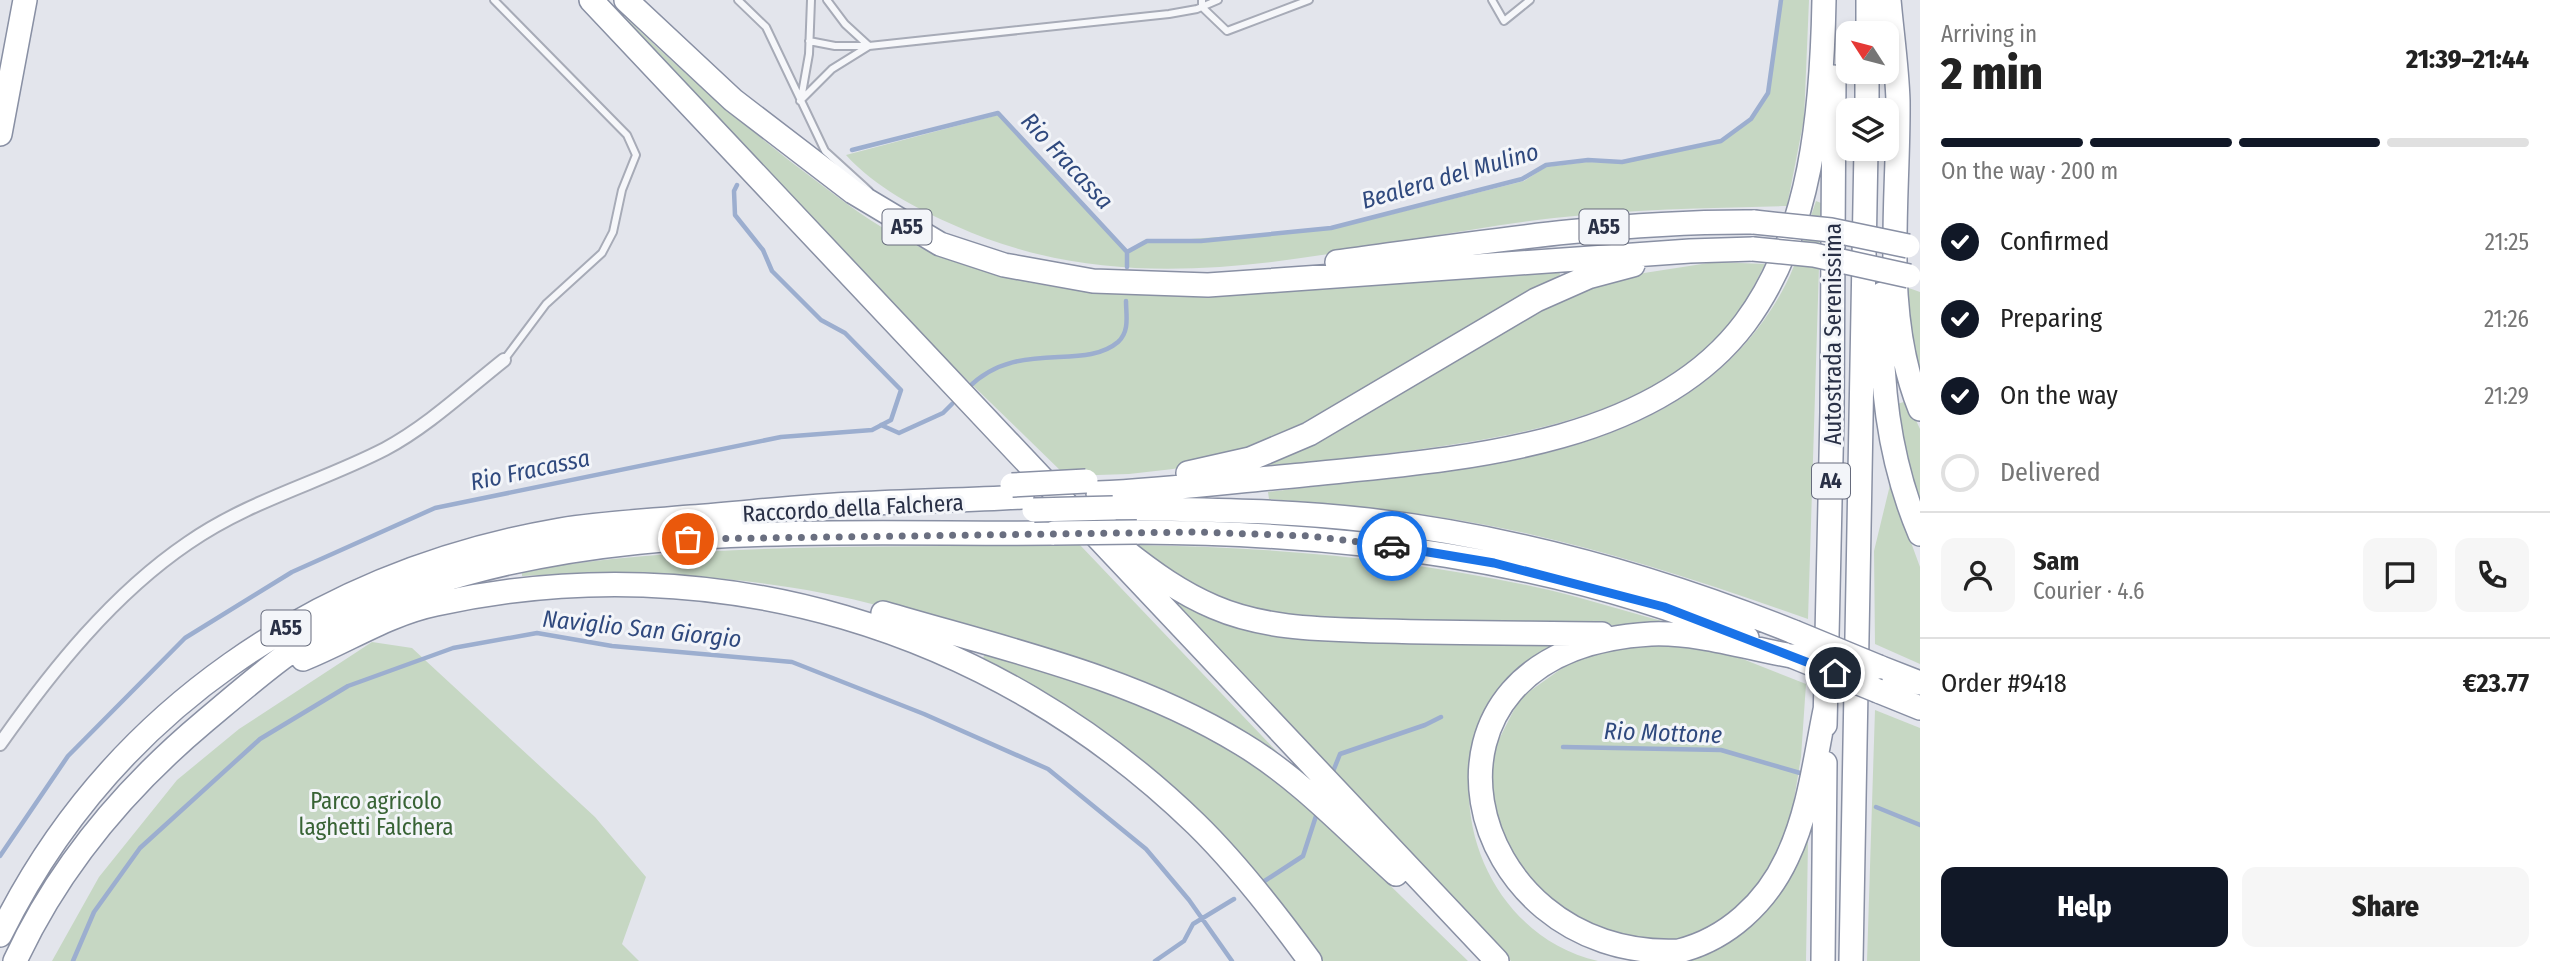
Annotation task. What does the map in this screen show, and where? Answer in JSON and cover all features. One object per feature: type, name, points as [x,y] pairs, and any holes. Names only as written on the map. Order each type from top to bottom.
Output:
[{"type":"highway","points":[[0,134],[25,0]]},
{"type":"highway","points":[[591,0],[1495,961]]},
{"type":"highway","name":"A55","points":[[626,0],[733,100],[853,192],[897,221],[972,256],[1058,276],[1165,285],[1259,282],[1336,262],[1641,223],[1754,222],[1819,228],[1914,248]]},
{"type":"highway","points":[[1099,494],[1394,466],[1489,452],[1611,419],[1673,388],[1726,346],[1744,325],[1776,269],[1789,239],[1802,191],[1818,106],[1824,0]]},
{"type":"highway","name":"Autostrada Serenissima","points":[[1824,961],[1835,0]]},
{"type":"highway","points":[[1868,0],[1868,21]]},
{"type":"highway","points":[[1887,21],[1888,0]]},
{"type":"highway","points":[[1888,0],[1898,99],[1897,323],[1905,366],[1920,409]]},
{"type":"highway","name":"Autostrada Serenissima","points":[[1851,961],[1866,161]]},
{"type":"highway","points":[[1884,161],[1881,374],[1892,451],[1920,534]]},
{"type":"highway","points":[[1259,282],[1690,251],[1753,249],[1814,255],[1914,278]]},
{"type":"highway","points":[[1099,494],[1250,458],[1279,448],[1339,419],[1560,288],[1588,277],[1690,251]]},
{"type":"highway","points":[[997,431],[1143,565],[1190,596],[1241,616],[1312,629],[1649,634],[1689,637],[1792,656]]},
{"type":"highway","points":[[1099,494],[1369,520],[1493,540],[1644,578],[1794,632],[1920,683]]},
{"type":"highway","name":"Raccordo della Falchera","points":[[0,935],[39,864],[73,817],[113,768],[154,726],[237,658],[344,596],[444,557],[564,529],[824,506],[1099,494]]},
{"type":"highway","name":"Raccordo della Falchera","points":[[15,961],[61,879],[100,824],[168,752],[261,674],[343,619],[475,571],[550,553],[688,539],[1137,532],[1309,536],[1482,561],[1664,607],[1920,708]]},
{"type":"highway","points":[[261,674],[306,658],[396,615],[435,604],[573,585],[667,587],[875,611],[1116,683],[1199,719],[1245,745],[1312,795],[1495,961]]},
{"type":"highway","points":[[755,598],[814,608],[903,635],[979,667],[1058,713],[1130,765],[1198,826],[1251,883],[1310,961]]},
{"type":"highway","points":[[1649,634],[1597,642],[1545,665],[1514,692],[1501,712],[1490,732],[1480,768],[1483,825],[1501,878],[1528,911],[1561,935],[1581,945],[1624,956],[1668,954],[1707,942],[1725,932],[1754,907],[1778,875],[1795,839],[1825,709]]},
{"type":"street","points":[[0,744],[52,672],[94,626],[146,576],[187,543],[275,494],[354,463],[405,437],[504,360]]},
{"type":"lane","points":[[494,0],[627,135],[636,155],[622,190],[613,232],[601,253],[546,304],[504,360]]},
{"type":"lane","points":[[738,0],[766,27],[825,151],[863,183],[897,221]]},
{"type":"lane","points":[[800,100],[809,41],[811,0]]},
{"type":"lane","points":[[827,0],[845,24],[869,46]]},
{"type":"lane","points":[[809,41],[835,46],[869,46],[1169,14],[1218,0]]},
{"type":"lane","points":[[1202,4],[1227,31],[1309,0]]},
{"type":"lane","points":[[1492,0],[1504,21],[1530,0]]},
{"type":"lane","points":[[800,100],[832,69],[869,46]]},
{"type":"green space","points":[[1782,0],[1809,0],[1804,119],[1787,206],[1641,211],[1554,218],[1253,264],[1179,269],[1104,266],[1030,252],[956,226],[897,196],[857,167],[846,155],[998,115],[1125,252],[1147,242],[1333,229],[1524,181],[1546,167],[1587,162],[1622,163],[1722,142],[1752,119],[1769,94]]},
{"type":"green space","points":[[626,18],[742,122],[860,213],[907,241],[956,262],[1005,277],[1107,293],[1211,295],[1559,270],[1560,275],[1302,429],[1212,461],[1173,469],[1129,474],[1066,476],[882,297],[623,21]]},
{"type":"green space","points":[[1816,201],[1821,203],[1808,619],[1648,566],[1568,543],[1459,520],[1405,512],[1269,499],[1268,492],[1482,466],[1553,451],[1620,429],[1682,398],[1736,354],[1780,295],[1796,261]]},
{"type":"green space","points":[[1715,262],[1765,264],[1741,308],[1723,332],[1684,367],[1636,395],[1583,416],[1526,431],[1409,451],[1301,464],[1270,465],[1269,461],[1510,323],[1599,280]]},
{"type":"green space","points":[[1903,286],[1920,292],[1920,388]]},
{"type":"green space","points":[[1907,401],[1920,429],[1920,502],[1904,445],[1897,404]]},
{"type":"green space","points":[[1890,485],[1920,567],[1920,664],[1875,644],[1874,551]]},
{"type":"green space","points":[[1080,545],[1280,755],[1276,758],[884,607],[840,596],[704,577],[613,574],[522,576],[522,571],[591,561],[730,550]]},
{"type":"green space","points":[[1133,545],[1290,552],[1446,570],[1549,590],[1662,621],[1660,626],[1339,622],[1279,614],[1237,606],[1198,590]]},
{"type":"green space","points":[[1174,595],[1201,608],[1561,643],[1562,646],[1534,663],[1520,677],[1481,730],[1470,766],[1471,815],[1477,844],[1488,871],[1503,896],[1522,919],[1569,952],[1598,961],[1511,961],[1171,598]]},
{"type":"green space","name":"Parco agricolo laghetti Falchera","points":[[372,642],[412,648],[595,817],[646,877],[622,944],[639,961],[52,961],[99,877],[177,780],[239,729]]},
{"type":"green space","points":[[1670,643],[1720,650],[1806,684],[1801,757],[1792,812],[1782,841],[1761,884],[1731,917],[1676,943],[1560,926],[1491,823],[1491,755],[1520,698],[1582,654]]},
{"type":"green space","points":[[985,654],[1041,669],[1161,711],[1226,744],[1305,803],[1468,961],[1322,961],[1252,871],[1173,788],[1098,729],[983,658]]},
{"type":"green space","points":[[1875,710],[1920,728],[1920,961],[1867,961]]},
{"type":"green space","points":[[1802,840],[1808,841],[1806,961],[1674,961],[1703,953]]},
{"type":"waterway","name":"Bealera del Mulino","points":[[1127,267],[1127,252],[1147,241],[1201,241],[1331,228],[1522,179],[1546,165],[1588,160],[1622,162],[1721,141],[1751,119],[1768,93],[1781,0]]},
{"type":"waterway","name":"Rio Fracassa","points":[[852,150],[998,113],[1127,252]]},
{"type":"waterway","name":"Rio Fracassa","points":[[0,856],[68,756],[185,638],[292,572],[435,508],[781,437],[872,430],[891,420],[901,390],[845,333],[821,320],[772,271],[763,250],[735,215],[734,191],[737,185]]},
{"type":"waterway","name":"Bealera del Mulino","points":[[968,388],[987,373],[1007,364],[1028,359],[1087,355],[1104,351],[1122,338],[1126,323],[1126,301]]},
{"type":"waterway","name":"Bealera del Mulino","points":[[881,425],[899,433],[943,413],[952,404]]},
{"type":"waterway","name":"Naviglio San Giorgio","points":[[73,961],[94,912],[140,848],[260,739],[348,686],[453,648],[537,633],[612,646],[792,662],[924,714],[1048,769],[1146,849],[1189,900],[1232,961]]},
{"type":"waterway","name":"Rio Mottone","points":[[1332,774],[1340,754],[1441,717]]},
{"type":"waterway","name":"Rio Mottone","points":[[1563,747],[1721,750],[1800,773]]},
{"type":"waterway","name":"Rio Mottone","points":[[1876,807],[1920,825]]},
{"type":"waterway","name":"Rio Mottone","points":[[1263,882],[1303,856],[1316,816]]},
{"type":"waterway","name":"Rio Mottone","points":[[1155,961],[1184,941],[1193,924],[1234,899]]},
{"type":"way so far","points":[[688,539],[1196,532],[1309,536],[1392,546]]},
{"type":"route","points":[[1392,546],[1494,563],[1664,607],[1835,673]]}]
